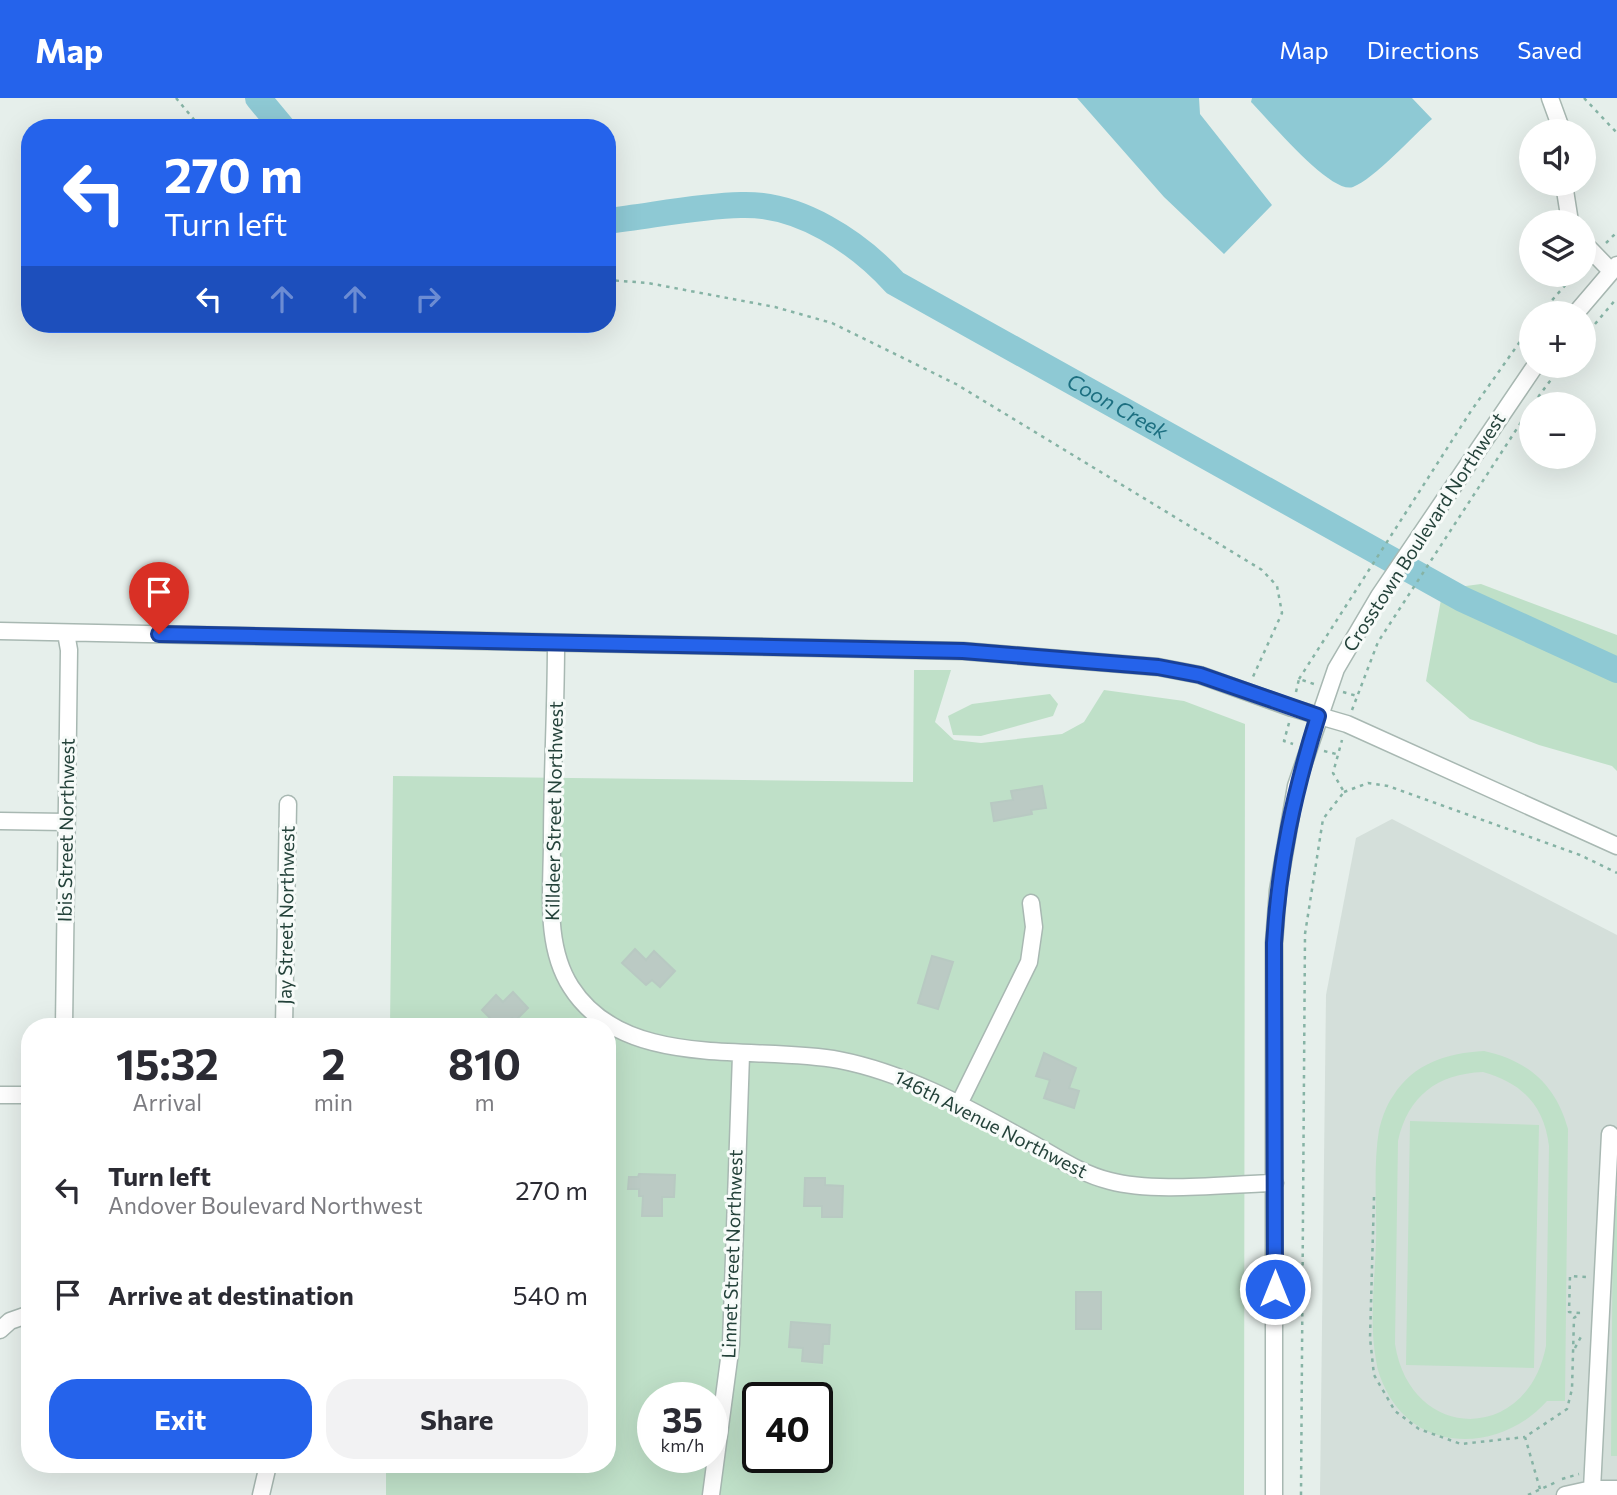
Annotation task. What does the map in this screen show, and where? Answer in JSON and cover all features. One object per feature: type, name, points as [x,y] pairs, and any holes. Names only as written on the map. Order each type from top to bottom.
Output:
[{"type":"street","points":[[1550,98],[1558,119]]},
{"type":"street","points":[[1586,301],[1614,268],[1596,253]]},
{"type":"street","name":"Crosstown Boulevard Northwest","points":[[1274,1495],[1274,943],[1278,890],[1296,786],[1336,669],[1379,596],[1527,378]]},
{"type":"street","points":[[0,631],[963,651],[1158,667],[1200,675],[1318,716],[1347,723],[1617,846]]},
{"type":"street","name":"Ibis Street Northwest","points":[[64,1018],[69,650],[66,633]]},
{"type":"street","name":"Killdeer Street Northwest","points":[[556,643],[552,916],[556,954],[565,976]]},
{"type":"street","name":"Jay Street Northwest","points":[[284,1018],[288,804]]},
{"type":"street","points":[[0,821],[65,822]]},
{"type":"street","points":[[959,1104],[1030,962],[1034,927],[1031,903]]},
{"type":"street","name":"146th Avenue Northwest","points":[[565,976],[589,1007],[603,1018]]},
{"type":"street","name":"146th Avenue Northwest","points":[[616,1027],[631,1035],[659,1043],[741,1055],[823,1058],[893,1074],[959,1104],[1072,1167],[1109,1181],[1136,1186],[1275,1184]]},
{"type":"street","name":"Linnet Street Northwest","points":[[711,1495],[731,1344],[741,1055]]},
{"type":"street","points":[[0,1095],[21,1095]]},
{"type":"street","points":[[1592,1489],[1610,1134]]},
{"type":"street","points":[[0,1330],[10,1321],[21,1317]]},
{"type":"street","points":[[261,1495],[266,1473]]},
{"type":"street","points":[[1565,1495],[1592,1489],[1617,1489]]},
{"type":"path","points":[[176,98],[194,119]]},
{"type":"path","points":[[1584,98],[1617,133]]},
{"type":"path","points":[[616,281],[648,283],[775,307],[832,323],[956,384],[1262,570],[1277,586],[1282,613],[1247,692]]},
{"type":"path","points":[[1551,301],[1564,287]]},
{"type":"path","points":[[1596,323],[1617,298]]},
{"type":"path","points":[[1299,679],[1471,411],[1519,343]]},
{"type":"path","points":[[1343,792],[1333,773],[1347,723],[1370,659],[1399,607],[1519,426]]},
{"type":"path","points":[[1301,1495],[1305,934],[1323,820],[1329,807],[1343,792],[1368,783],[1388,786],[1568,851],[1617,873]]},
{"type":"path","points":[[1374,1197],[1370,1338],[1374,1375],[1395,1412],[1419,1429],[1461,1444],[1525,1437],[1567,1409],[1572,1389],[1574,1318],[1580,1313],[1569,1312],[1570,1276],[1587,1277]]},
{"type":"path","points":[[1573,1351],[1587,1328]]},
{"type":"path","points":[[1525,1437],[1540,1489]]},
{"type":"shaded area","points":[[1392,819],[1617,935],[1617,1495],[1320,1495],[1326,995],[1356,838]]},
{"type":"green space","points":[[1481,584],[1617,635],[1617,771],[1612,766],[1539,745],[1470,719],[1426,681],[1443,589]]},
{"type":"green space","points":[[914,670],[951,670],[935,722],[954,740],[981,743],[1062,734],[1084,722],[1104,690],[1184,701],[1245,724],[1244,1495],[386,1495],[386,1473],[616,1473],[616,1018],[390,1018],[393,776],[913,782]]},
{"type":"green space","points":[[1050,694],[1058,704],[1053,716],[981,736],[953,735],[948,716],[972,704]]},
{"type":"green space","points":[[1484,1051],[1514,1061],[1538,1077],[1556,1100],[1568,1129],[1565,1401],[1547,1401],[1529,1418],[1508,1430],[1485,1437],[1462,1439],[1440,1436],[1419,1427],[1401,1411],[1386,1390],[1378,1371],[1373,1316],[1376,1158],[1384,1112],[1401,1085],[1411,1075],[1444,1057]],"holes":[[[1483,1072],[1520,1089],[1536,1107],[1549,1146],[1546,1346],[1535,1378],[1516,1401],[1494,1415],[1469,1419],[1444,1414],[1422,1400],[1405,1376],[1395,1344],[1398,1141],[1409,1112],[1427,1090],[1452,1077],[1467,1074]]]},
{"type":"green space","points":[[1410,1121],[1539,1125],[1534,1368],[1406,1365]]},
{"type":"green space","points":[[1613,1196],[1617,1196],[1617,1456],[1611,1456]]},
{"type":"water","points":[[1077,98],[1199,98],[1200,114],[1272,205],[1224,254],[1164,197]]},
{"type":"water","points":[[1252,98],[1412,98],[1432,119],[1372,175],[1353,187],[1343,186],[1330,179],[1300,154],[1251,102]]},
{"type":"building","points":[[1042,786],[1046,808],[1031,810],[1032,814],[994,821],[991,803],[1013,800],[1011,791]]},
{"type":"building","points":[[635,949],[646,960],[654,951],[675,971],[660,987],[652,980],[646,985],[622,963]]},
{"type":"building","points":[[932,956],[953,962],[938,1009],[918,1003]]},
{"type":"building","points":[[513,992],[528,1008],[518,1018],[490,1018],[482,1010],[496,995],[503,1002]]},
{"type":"building","points":[[1044,1053],[1076,1068],[1069,1088],[1079,1091],[1074,1108],[1044,1098],[1050,1080],[1036,1076]]},
{"type":"building","points":[[639,1174],[675,1175],[674,1197],[662,1197],[662,1216],[642,1216],[643,1196],[639,1196],[639,1189],[628,1189],[629,1177],[638,1177]]},
{"type":"building","points":[[805,1178],[825,1178],[825,1185],[843,1186],[842,1217],[822,1217],[822,1206],[804,1206]]},
{"type":"building","points":[[1076,1292],[1101,1292],[1101,1329],[1076,1329]]},
{"type":"building","points":[[791,1322],[830,1325],[829,1344],[823,1344],[822,1363],[802,1361],[803,1348],[789,1347]]},
{"type":"waterway","name":"Coon Creek","points":[[258,98],[276,119]]},
{"type":"waterway","name":"Coon Creek","points":[[616,220],[741,205],[763,206],[805,218],[845,240],[895,283],[1462,599],[1617,670]]},
{"type":"route","points":[[159,634],[963,651],[1158,667],[1200,675],[1318,716],[1296,786],[1286,831],[1274,943],[1275,1289]]}]
